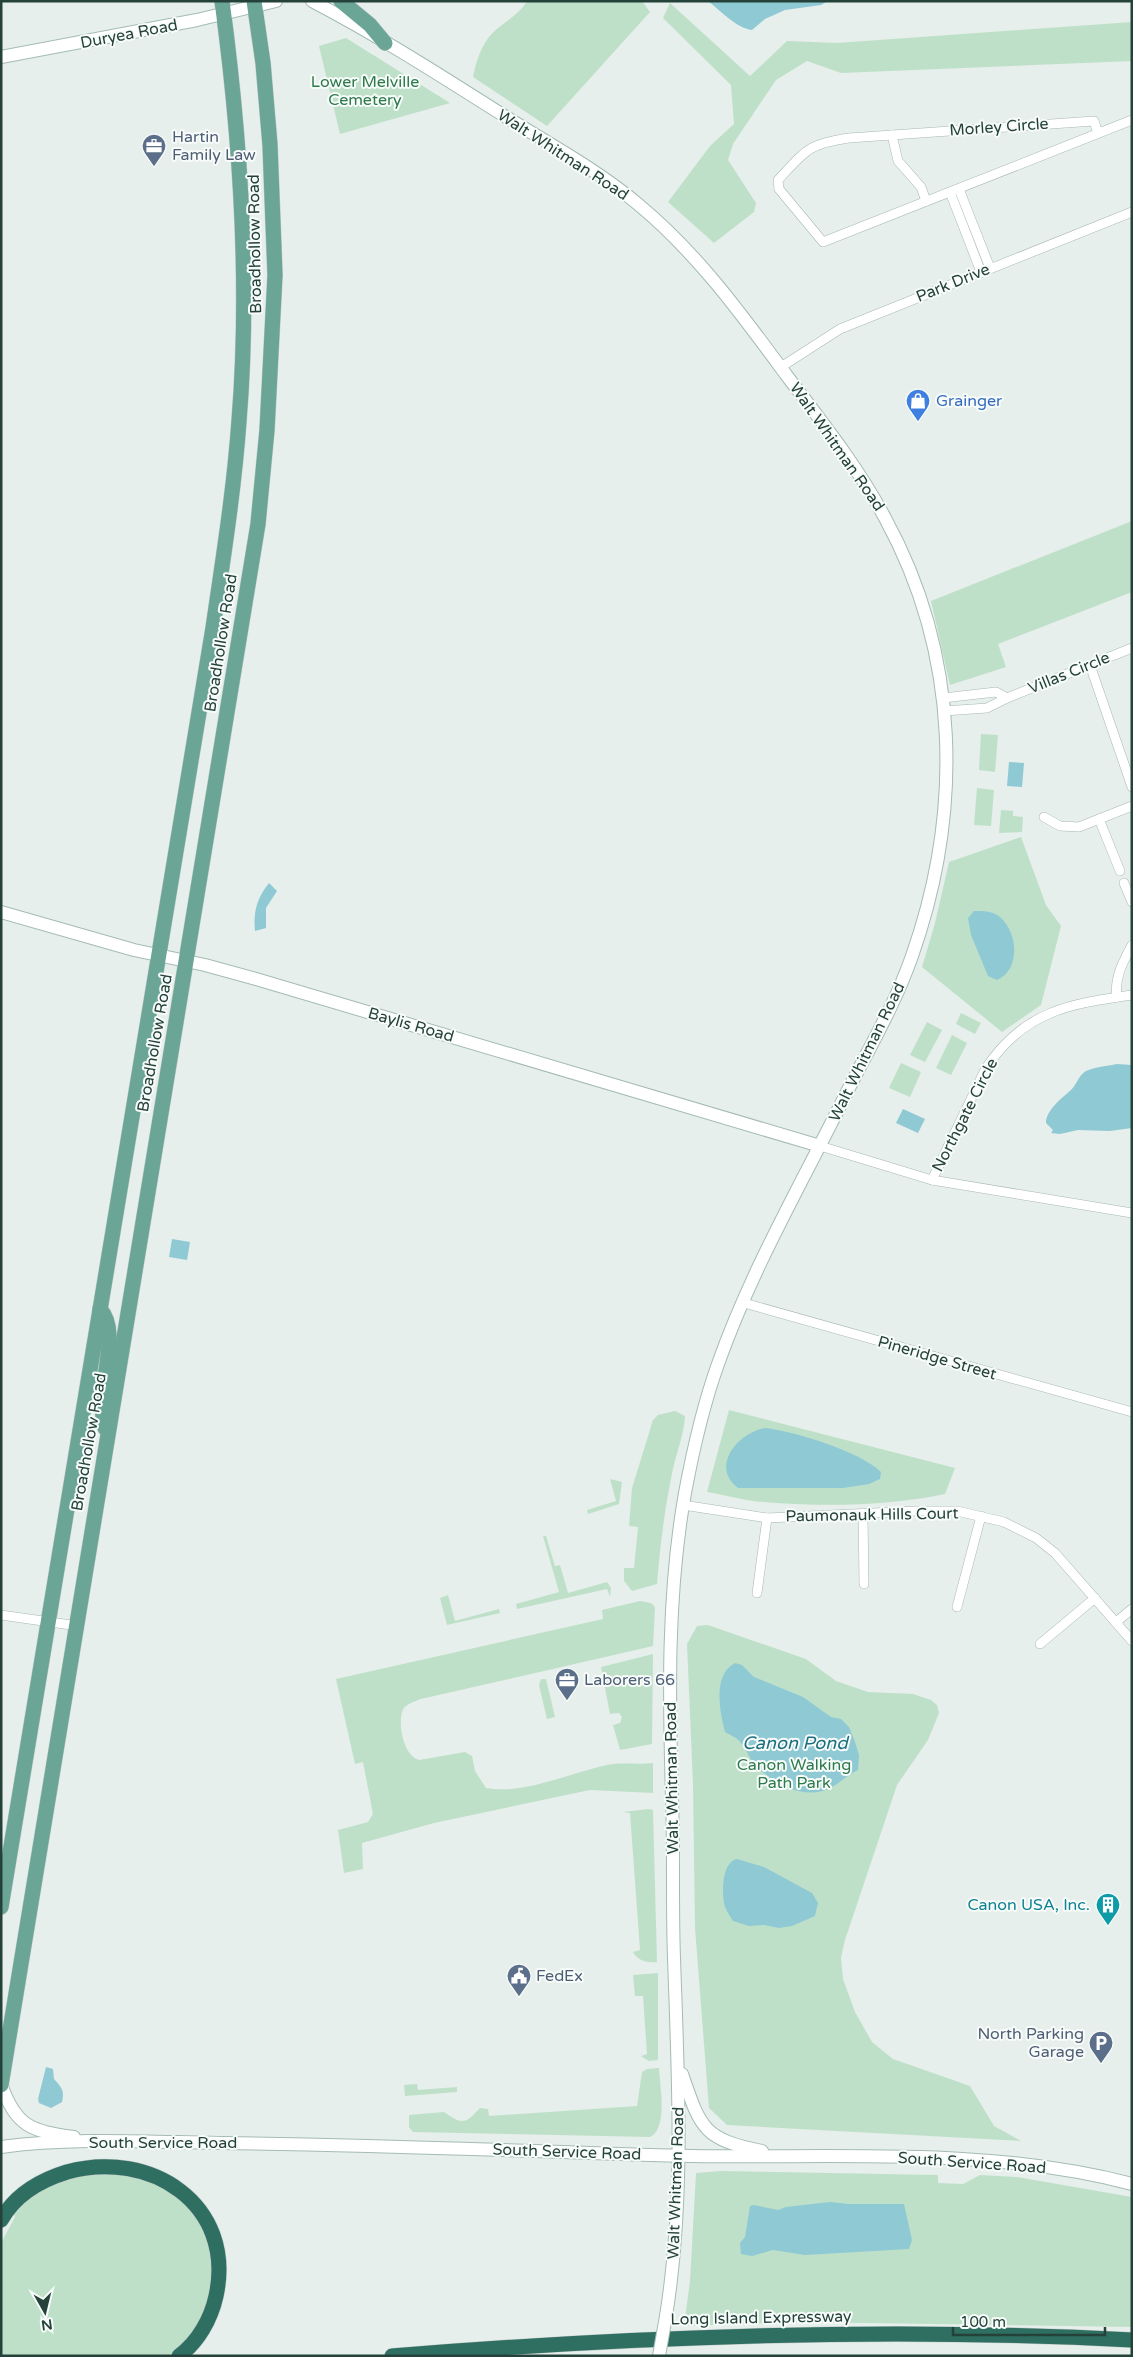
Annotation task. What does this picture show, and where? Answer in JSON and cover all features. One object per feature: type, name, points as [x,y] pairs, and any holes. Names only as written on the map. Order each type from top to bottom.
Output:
[{"type":"highway","points":[[1,2220],[11,2205],[33,2186],[57,2175],[82,2168],[114,2166],[146,2172],[170,2183],[191,2200],[205,2219],[213,2238],[219,2261],[219,2282],[214,2307],[201,2334],[179,2356]]},
{"type":"highway","name":"Long Island Expressway","points":[[392,2356],[539,2344],[696,2336],[956,2334],[1132,2340]]},
{"type":"main road","points":[[254,4],[276,1]]},
{"type":"main road","name":"Walt Whitman Road","points":[[312,1],[385,43],[578,162],[622,192],[680,242],[708,272],[864,480],[899,545],[923,608],[943,698],[947,769],[944,824],[930,902],[901,982],[774,1235],[744,1302],[713,1379],[693,1450],[683,1505],[672,1596],[670,1716],[678,2063],[678,2156],[673,2257],[659,2356]]},
{"type":"main road","points":[[341,1],[370,25],[385,43]]},
{"type":"main road","name":"Duryea Road","points":[[1,56],[223,8],[254,4]]},
{"type":"main road","name":"Broadhollow Road","points":[[1,2084],[78,1626],[151,1164],[258,524],[267,430],[274,323],[274,225],[268,118],[254,4]]},
{"type":"main road","name":"Broadhollow Road","points":[[1,1907],[65,1529],[226,542],[240,420],[242,324],[241,238],[234,96],[223,8]]},
{"type":"main road","name":"Baylis Road","points":[[1,912],[158,956],[186,961],[256,979],[820,1146]]},
{"type":"main road","points":[[100,1309],[109,1322],[110,1329],[101,1395],[101,1414],[107,1434]]},
{"type":"main road","points":[[678,2063],[700,2123],[717,2139],[732,2145],[792,2156]]},
{"type":"main road","points":[[1,2084],[8,2105],[23,2122],[42,2132],[116,2142]]},
{"type":"main road","name":"South Service Road","points":[[1,2147],[116,2142],[355,2145],[678,2156],[905,2158],[998,2162],[1099,2175],[1132,2184]]},
{"type":"street","name":"Morley Circle","points":[[1098,133],[1094,121],[892,135],[822,142],[805,151],[778,180],[779,189],[823,242],[1132,120]]},
{"type":"street","points":[[892,135],[898,161],[921,187],[926,201]]},
{"type":"street","points":[[959,188],[990,268]]},
{"type":"street","points":[[950,192],[980,272]]},
{"type":"street","name":"Park Drive","points":[[781,367],[840,329],[1132,212]]},
{"type":"street","name":"Villas Circle","points":[[944,712],[987,708],[1007,698],[1132,648]]},
{"type":"street","points":[[1090,665],[1132,787]]},
{"type":"street","name":"Villas Circle","points":[[943,698],[996,692],[1007,698]]},
{"type":"street","points":[[1044,817],[1060,826],[1079,826],[1132,806]]},
{"type":"street","points":[[1099,819],[1120,871]]},
{"type":"street","points":[[1124,883],[1132,902]]},
{"type":"street","points":[[1117,997],[1116,986],[1120,968],[1132,945]]},
{"type":"street","name":"Northgate Circle","points":[[932,1180],[986,1068],[996,1053],[1014,1034],[1045,1014],[1067,1006],[1132,995]]},
{"type":"street","name":"Northgate Circle","points":[[820,1146],[932,1180],[1132,1213]]},
{"type":"street","name":"Pineridge Street","points":[[744,1302],[1132,1412]]},
{"type":"street","name":"Paumonauk Hills Court","points":[[683,1505],[767,1518],[957,1511],[1004,1522],[1036,1538],[1060,1558],[1132,1641]]},
{"type":"street","points":[[862,1513],[864,1584]]},
{"type":"street","points":[[957,1606],[981,1516]]},
{"type":"street","points":[[757,1593],[767,1518]]},
{"type":"street","points":[[1040,1644],[1095,1598]]},
{"type":"street","points":[[1116,1622],[1132,1609]]},
{"type":"street","points":[[1,1615],[78,1626]]},
{"type":"green space","points":[[527,1],[642,1],[650,12],[547,126],[473,77],[478,57],[484,44],[492,33],[517,13]]},
{"type":"green space","points":[[670,3],[750,76],[787,41],[837,43],[1132,22],[1132,61],[841,73],[807,61],[776,80],[733,144],[728,160],[756,203],[754,212],[714,243],[668,202],[710,146],[734,124],[731,85],[663,18]]},
{"type":"green space","name":"Lower Melville Cemetery","points":[[346,38],[450,103],[340,134],[319,46]]},
{"type":"green space","points":[[1132,521],[1132,592],[998,644],[1006,667],[950,685],[931,601]]},
{"type":"green space","points":[[981,734],[998,735],[995,772],[979,770]]},
{"type":"green space","points":[[977,788],[994,790],[991,826],[974,825]]},
{"type":"green space","points":[[1001,810],[1013,811],[1013,816],[1023,817],[1022,832],[999,833]]},
{"type":"green space","points":[[1021,837],[1046,905],[1061,926],[1041,1005],[1002,1032],[922,967],[935,923],[949,862]]},
{"type":"green space","points":[[961,1013],[981,1023],[975,1034],[956,1024]]},
{"type":"green space","points":[[927,1022],[942,1030],[925,1062],[910,1055]]},
{"type":"green space","points":[[952,1035],[967,1043],[951,1075],[936,1068]]},
{"type":"green space","points":[[901,1063],[921,1072],[910,1097],[889,1088]]},
{"type":"green space","points":[[729,1410],[955,1468],[945,1494],[901,1501],[832,1505],[786,1504],[707,1492]]},
{"type":"green space","points":[[675,1411],[685,1416],[668,1497],[657,1584],[632,1591],[624,1581],[624,1568],[634,1568],[638,1527],[629,1526],[632,1488],[653,1420],[658,1415]]},
{"type":"green space","points":[[610,1479],[622,1482],[619,1504],[588,1514],[587,1510],[616,1501]]},
{"type":"green space","points":[[543,1536],[546,1536],[555,1566],[560,1565],[568,1593],[607,1582],[611,1588],[610,1597],[607,1589],[517,1609],[516,1604],[559,1592]]},
{"type":"green space","points":[[448,1595],[455,1621],[499,1609],[500,1613],[447,1625],[440,1598]]},
{"type":"green space","points":[[640,1601],[651,1603],[655,1607],[653,1646],[421,1699],[403,1709],[401,1725],[403,1740],[409,1753],[414,1757],[419,1760],[465,1752],[472,1756],[475,1771],[486,1788],[500,1789],[531,1786],[612,1764],[653,1763],[653,1793],[590,1790],[434,1823],[362,1843],[363,1869],[344,1873],[338,1830],[368,1822],[373,1814],[363,1762],[355,1764],[336,1679],[603,1619],[602,1610]]},
{"type":"green space","name":"Canon Walking Path Park","points":[[708,1625],[806,1659],[836,1681],[868,1692],[913,1694],[931,1700],[937,1705],[939,1713],[928,1740],[897,1785],[845,1940],[841,1958],[843,1979],[855,2012],[872,2042],[893,2059],[970,2086],[994,2126],[1021,2141],[727,2125],[709,2108],[695,1928],[693,1784],[687,1644],[697,1626]]},
{"type":"green space","points":[[653,1654],[652,1744],[620,1750],[613,1725],[620,1723],[622,1717],[619,1713],[610,1714],[601,1667]]},
{"type":"green space","points":[[541,1679],[546,1679],[555,1717],[547,1719],[539,1685]]},
{"type":"green space","points":[[653,1810],[657,1962],[646,1962],[633,1952],[640,1950],[630,1813],[623,1812]]},
{"type":"green space","points":[[658,1973],[658,2060],[649,2061],[641,2056],[647,2054],[643,1996],[635,1996],[633,1975]]},
{"type":"green space","points":[[659,2068],[661,2116],[656,2132],[650,2137],[413,2132],[409,2127],[409,2115],[444,2112],[463,2121],[471,2117],[480,2108],[488,2109],[489,2116],[637,2106],[642,2072],[647,2069]]},
{"type":"green space","points":[[417,2084],[418,2090],[457,2087],[457,2092],[405,2096],[404,2085]]},
{"type":"green space","points":[[721,2171],[938,2175],[938,2183],[963,2184],[980,2175],[1017,2177],[1132,2197],[1132,2327],[798,2322],[684,2326],[690,2281],[696,2173]]},
{"type":"green space","points":[[111,2173],[147,2178],[180,2197],[202,2223],[214,2254],[213,2290],[197,2331],[169,2356],[1,2356],[1,2243],[15,2217],[14,2214],[37,2193],[58,2182],[81,2176]]},
{"type":"water","points":[[708,1],[826,2],[821,5],[785,10],[765,19],[752,30],[734,23]]},
{"type":"water","points":[[1009,762],[1024,763],[1022,787],[1007,786]]},
{"type":"water","points":[[269,883],[277,891],[266,908],[266,928],[255,931],[257,906],[261,894]]},
{"type":"water","points":[[974,911],[988,912],[1000,917],[1006,924],[1013,941],[1013,959],[1010,968],[1005,975],[997,980],[988,976],[971,935],[968,918]]},
{"type":"water","points":[[1117,1064],[1132,1065],[1132,1128],[1110,1131],[1078,1130],[1060,1134],[1051,1133],[1053,1130],[1046,1123],[1049,1113],[1073,1088],[1081,1075],[1086,1071]]},
{"type":"water","points":[[903,1109],[925,1119],[918,1133],[896,1123]]},
{"type":"water","points":[[172,1239],[190,1242],[187,1260],[169,1257]]},
{"type":"water","points":[[766,1428],[810,1438],[843,1450],[871,1464],[881,1472],[880,1479],[869,1484],[843,1488],[738,1488],[730,1479],[726,1470],[727,1460],[731,1451],[746,1436]]},
{"type":"water","name":"Canon Pond","points":[[735,1663],[742,1665],[754,1677],[803,1697],[831,1717],[841,1719],[849,1727],[855,1742],[859,1755],[858,1770],[832,1787],[812,1793],[802,1792],[781,1785],[763,1773],[740,1741],[725,1732],[720,1705],[720,1685],[723,1676]]},
{"type":"water","points":[[737,1859],[764,1867],[812,1893],[818,1903],[815,1916],[792,1926],[779,1928],[764,1925],[749,1926],[733,1921],[723,1898],[723,1885],[728,1865]]},
{"type":"water","points":[[46,2067],[53,2069],[54,2079],[63,2092],[62,2102],[51,2108],[39,2103],[38,2099]]},
{"type":"water","points":[[830,2202],[904,2204],[912,2240],[909,2249],[805,2255],[773,2250],[752,2256],[741,2254],[740,2243],[745,2237],[750,2206],[754,2205],[778,2210],[786,2207]]},
{"type":"place","name":"Hartin Family Law","points":[[154,167]]},
{"type":"place","name":"Grainger","points":[[918,422]]},
{"type":"place","name":"Laborers 66","points":[[567,1701]]},
{"type":"place","name":"Canon USA, Inc.","points":[[1108,1926]]},
{"type":"place","name":"FedEx","points":[[519,1997]]},
{"type":"place","name":"North Parking Garage","points":[[1101,2064]]}]
